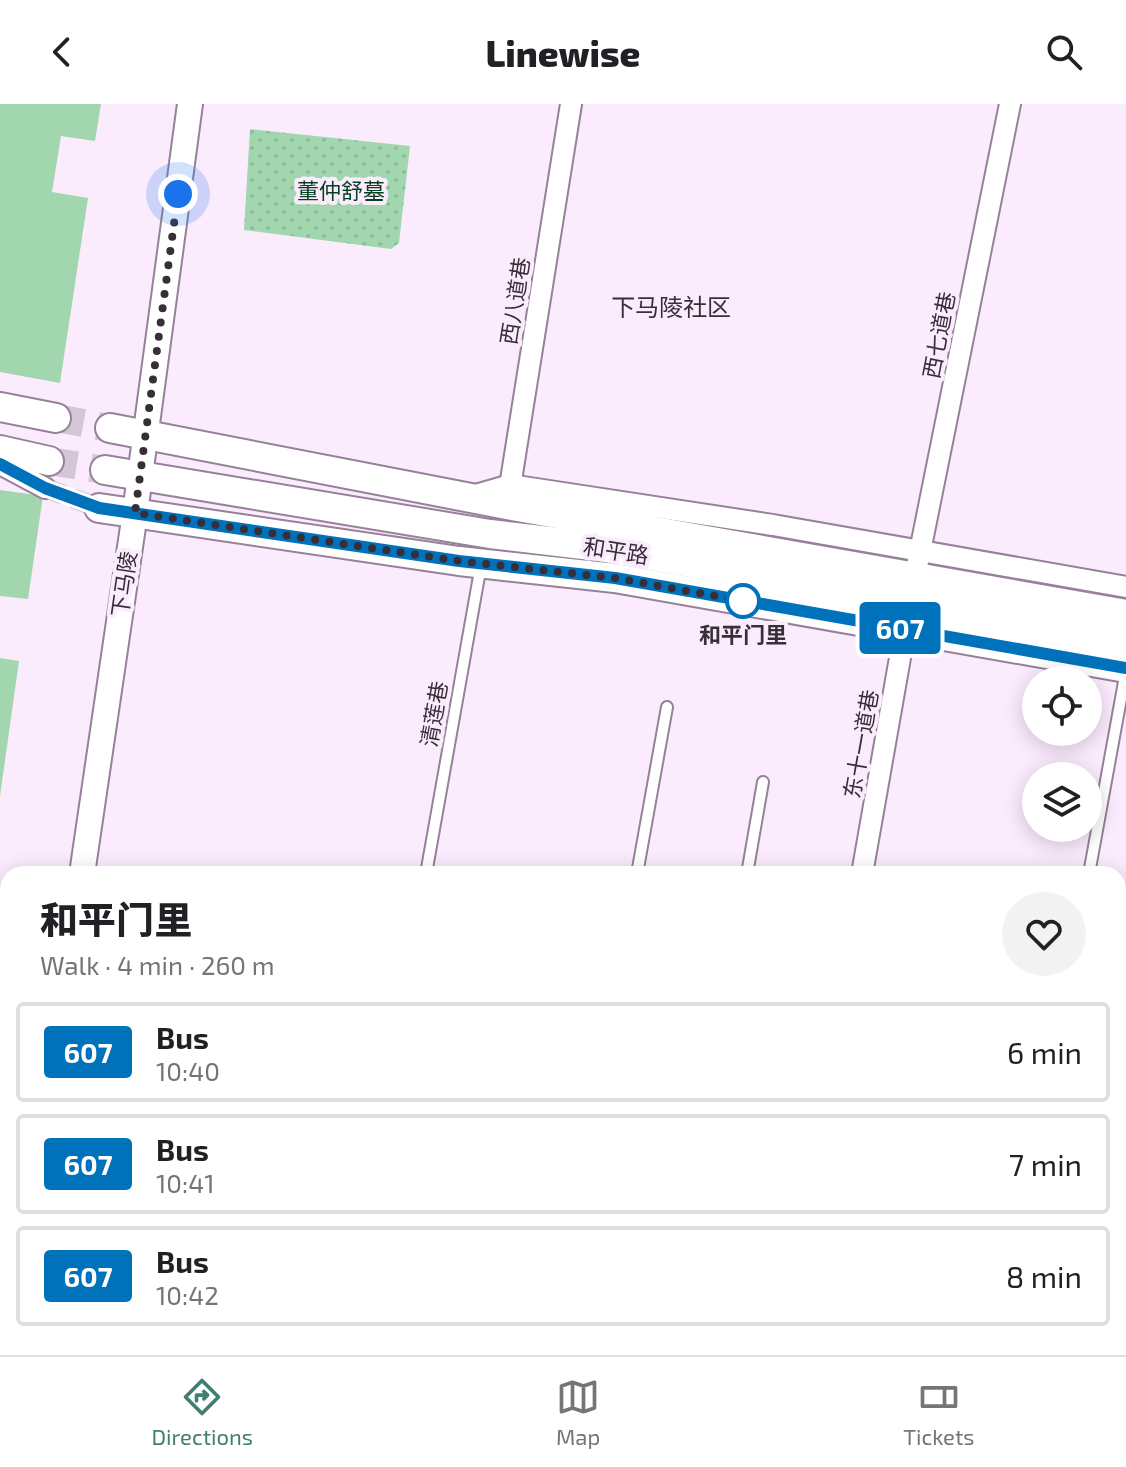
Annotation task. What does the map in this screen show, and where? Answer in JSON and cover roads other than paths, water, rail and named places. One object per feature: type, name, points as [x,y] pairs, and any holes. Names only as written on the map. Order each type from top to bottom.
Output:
[{"type":"main road","points":[[0,407],[56,418]]},
{"type":"main road","name":"和平路","points":[[110,428],[466,497],[508,495],[915,576],[1126,614]]},
{"type":"main road","points":[[0,450],[47,474]]},
{"type":"main road","name":"和平路","points":[[105,470],[490,534],[915,576],[1126,641]]},
{"type":"main road","points":[[99,508],[481,563],[615,578],[1126,669]]},
{"type":"street","name":"下马陵","points":[[83,866],[190,104]]},
{"type":"street","name":"西八道巷","points":[[508,495],[571,104]]},
{"type":"street","name":"西七道巷","points":[[915,576],[1010,104]]},
{"type":"street","points":[[0,464],[47,474]]},
{"type":"street","points":[[915,576],[1126,587]]},
{"type":"street","name":"东十一道巷","points":[[863,866],[915,576]]},
{"type":"lane","name":"清莲巷","points":[[427,866],[481,563]]},
{"type":"lane","points":[[1090,866],[1126,669]]},
{"type":"lane","points":[[638,866],[667,707]]},
{"type":"lane","points":[[748,866],[763,782]]},
{"type":"tunnel","points":[[56,418],[110,428]]},
{"type":"tunnel","points":[[49,461],[105,470]]},
{"type":"tunnel","points":[[45,488],[99,508]]},
{"type":"place","name":"和平门里","points":[[743,601]]},
{"type":"district","name":"下马陵社区","points":[[671,308]]},
{"type":"park label","name":"董仲舒墓","points":[[341,191]]}]
